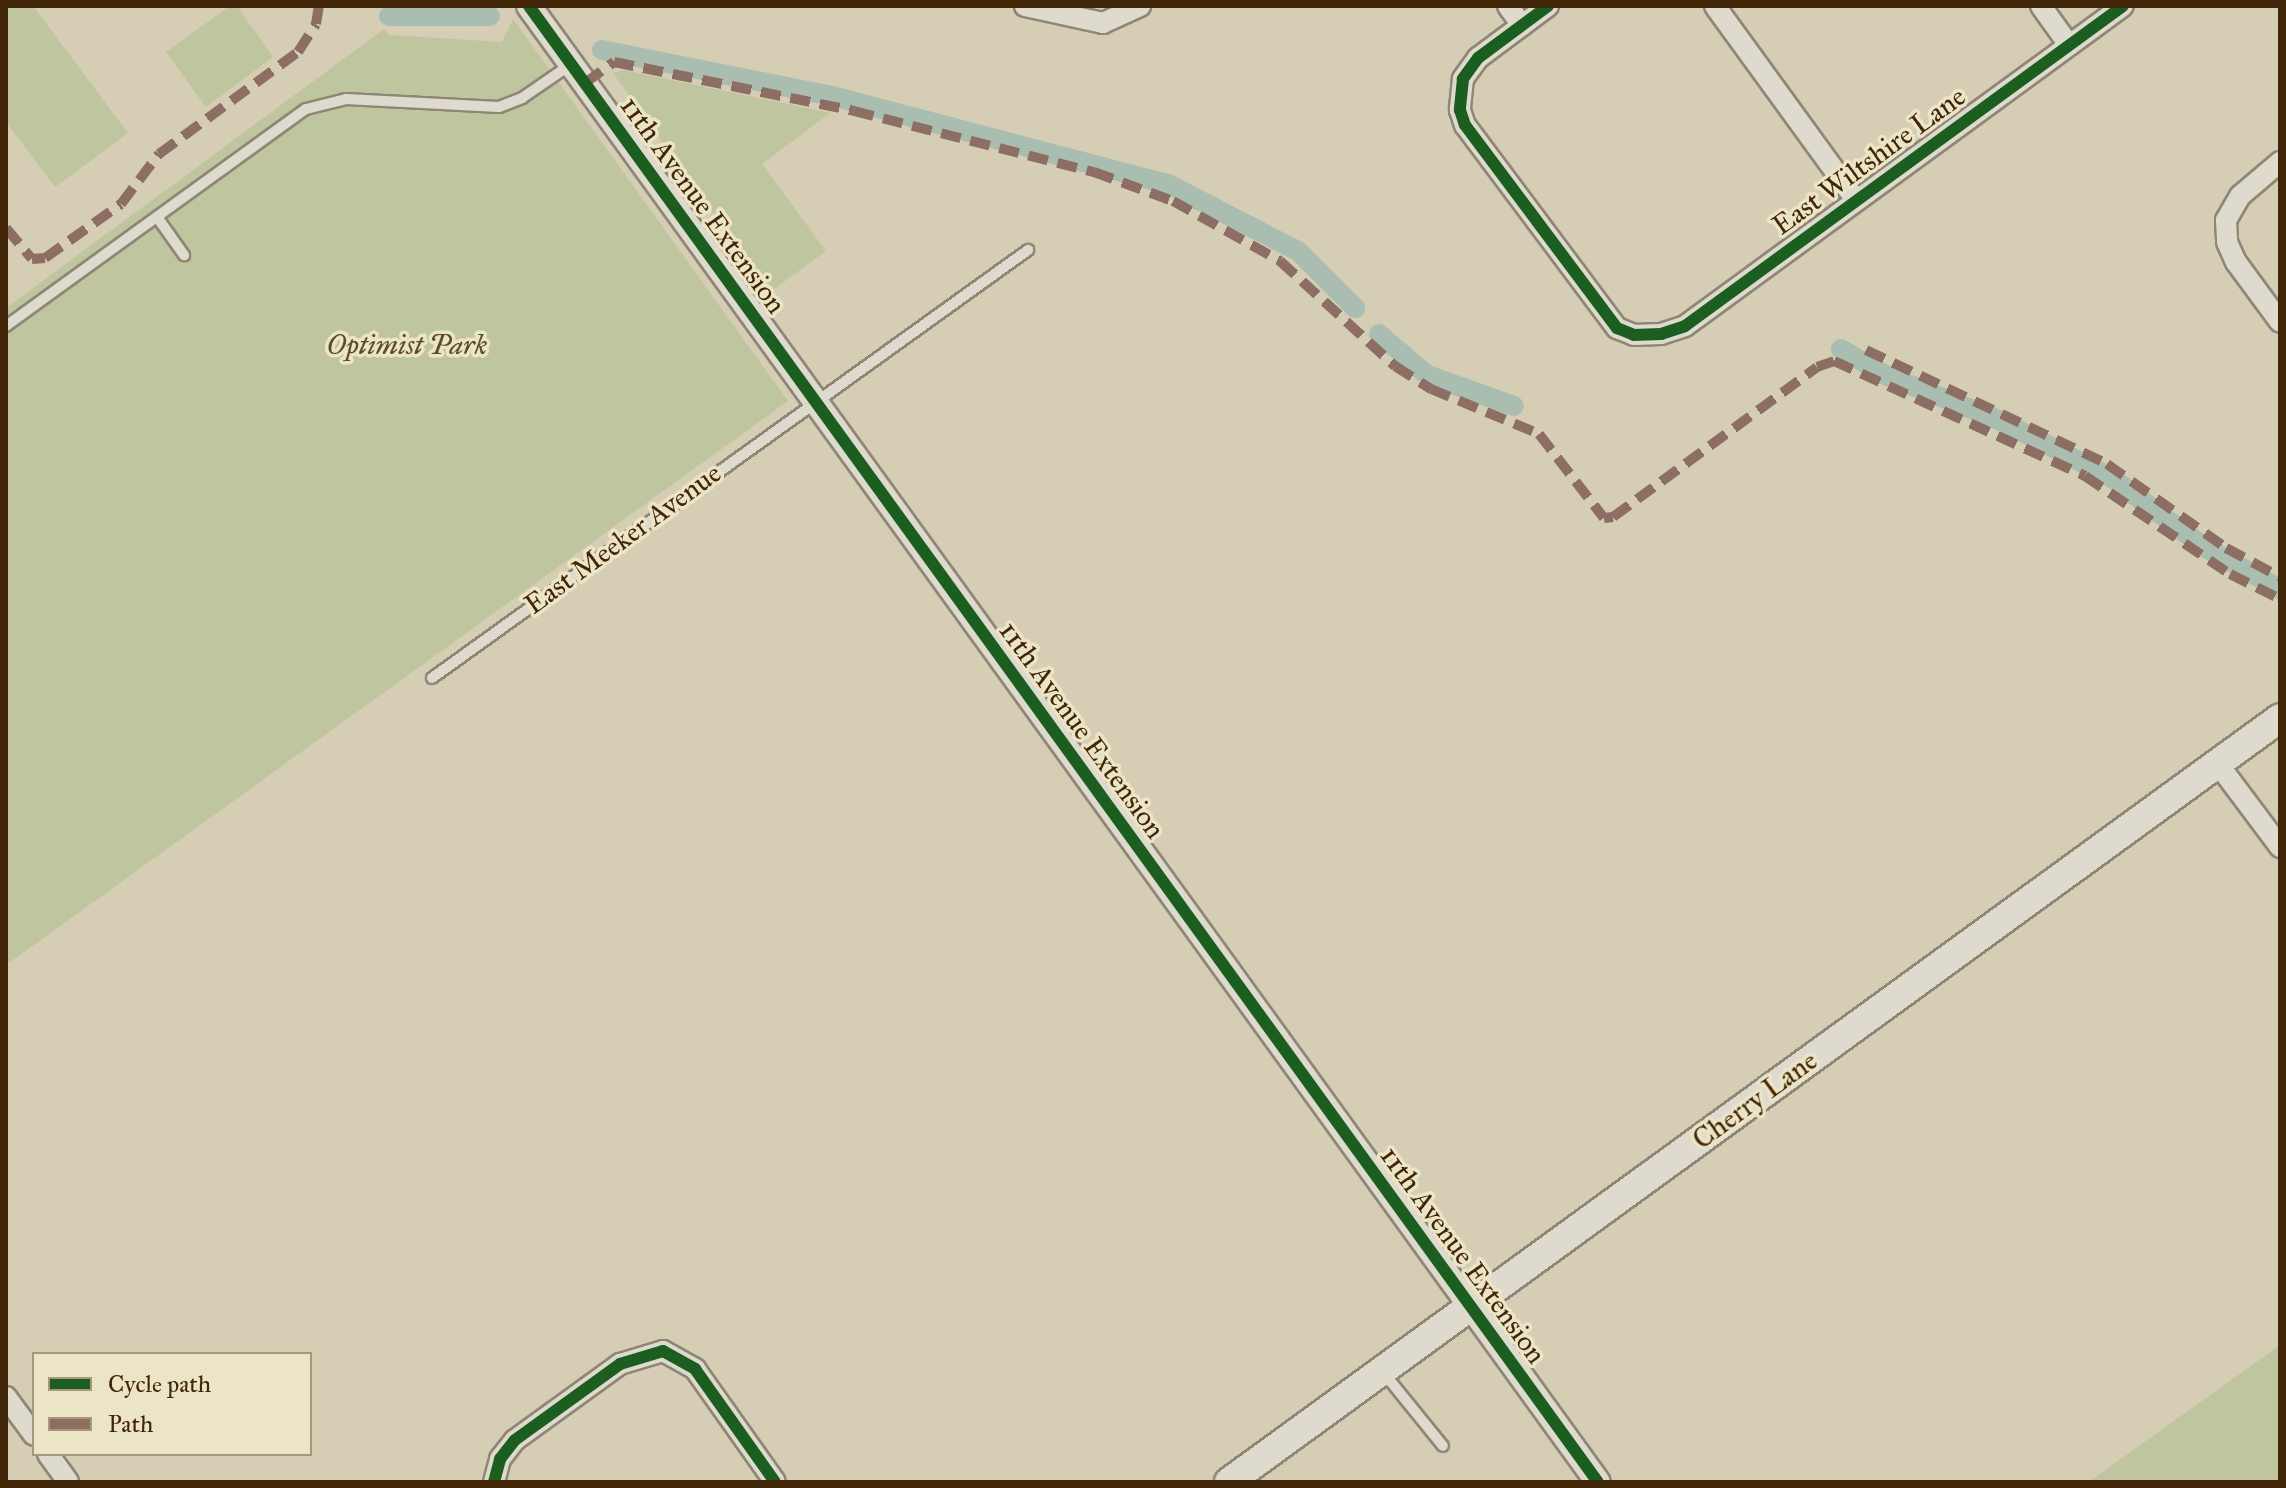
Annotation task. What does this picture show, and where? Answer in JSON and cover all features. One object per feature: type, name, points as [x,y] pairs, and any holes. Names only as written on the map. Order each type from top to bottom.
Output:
[{"type":"main road","name":"Cherry Lane","points":[[1229,1482],[2280,718]]},
{"type":"street","name":"11th Avenue Extension","points":[[529,6],[1598,1482]]},
{"type":"street","points":[[1025,6],[1103,23],[1140,6]]},
{"type":"street","points":[[1508,6],[1522,25],[1548,6]]},
{"type":"street","points":[[1715,6],[1856,200]]},
{"type":"street","points":[[2041,6],[2069,45]]},
{"type":"street","name":"East Wiltshire Lane","points":[[1522,25],[1478,58],[1463,79],[1460,110],[1465,125],[1617,328],[1634,335],[1661,334],[1685,326],[2123,6]]},
{"type":"street","points":[[2280,162],[2240,196],[2226,220],[2227,242],[2236,262],[2280,322]]},
{"type":"street","points":[[2218,764],[2280,847]]},
{"type":"street","points":[[494,1482],[500,1459],[515,1440],[620,1364],[663,1351],[695,1369],[775,1482]]},
{"type":"street","points":[[6,1397],[32,1432]]},
{"type":"street","points":[[49,1456],[68,1482]]},
{"type":"lane","points":[[6,326],[306,109],[326,101],[499,107],[522,98],[572,64]]},
{"type":"lane","points":[[157,217],[184,255]]},
{"type":"lane","name":"East Meeker Avenue","points":[[432,678],[813,400],[1028,250]]},
{"type":"lane","points":[[1381,1370],[1443,1446]]},
{"type":"green space","points":[[11,6],[33,6],[128,133],[55,187],[6,122],[6,10]]},
{"type":"green space","points":[[230,6],[237,6],[273,57],[206,107],[166,52]]},
{"type":"green space","name":"Optimist Park","points":[[513,19],[788,401],[6,965],[6,308],[384,29],[389,35],[502,42]]},
{"type":"green space","points":[[623,70],[830,113],[762,164],[826,251],[770,292],[613,73]]},
{"type":"green space","points":[[2280,1345],[2280,1482],[2090,1481]]},
{"type":"waterway","points":[[389,16],[490,16]]},
{"type":"waterway","points":[[602,50],[832,96],[1168,184],[1298,251],[1355,308]]},
{"type":"waterway","points":[[1379,334],[1427,375],[1514,406]]},
{"type":"waterway","points":[[1841,349],[1885,375],[2001,421],[2112,478],[2204,547],[2280,589]]},
{"type":"marked path","points":[[6,228],[32,259],[45,258],[121,204],[159,154],[298,52],[316,24],[319,6]]},
{"type":"marked path","points":[[585,83],[614,62],[854,111],[1094,172],[1173,201],[1280,261],[1395,366],[1431,389],[1539,434],[1604,518],[1613,517],[1817,367],[1834,361],[2085,476],[2230,574],[2280,599]]},
{"type":"marked path","points":[[1866,350],[2107,464],[2226,548],[2280,577]]},
{"type":"cycle path","points":[[529,6],[1598,1482]]},
{"type":"cycle path","points":[[1548,6],[1478,58],[1463,79],[1460,110],[1465,125],[1617,328],[1634,335],[1661,334],[1685,326],[2123,6]]},
{"type":"cycle path","points":[[494,1482],[500,1459],[515,1440],[620,1364],[663,1351],[695,1369],[775,1482]]}]
